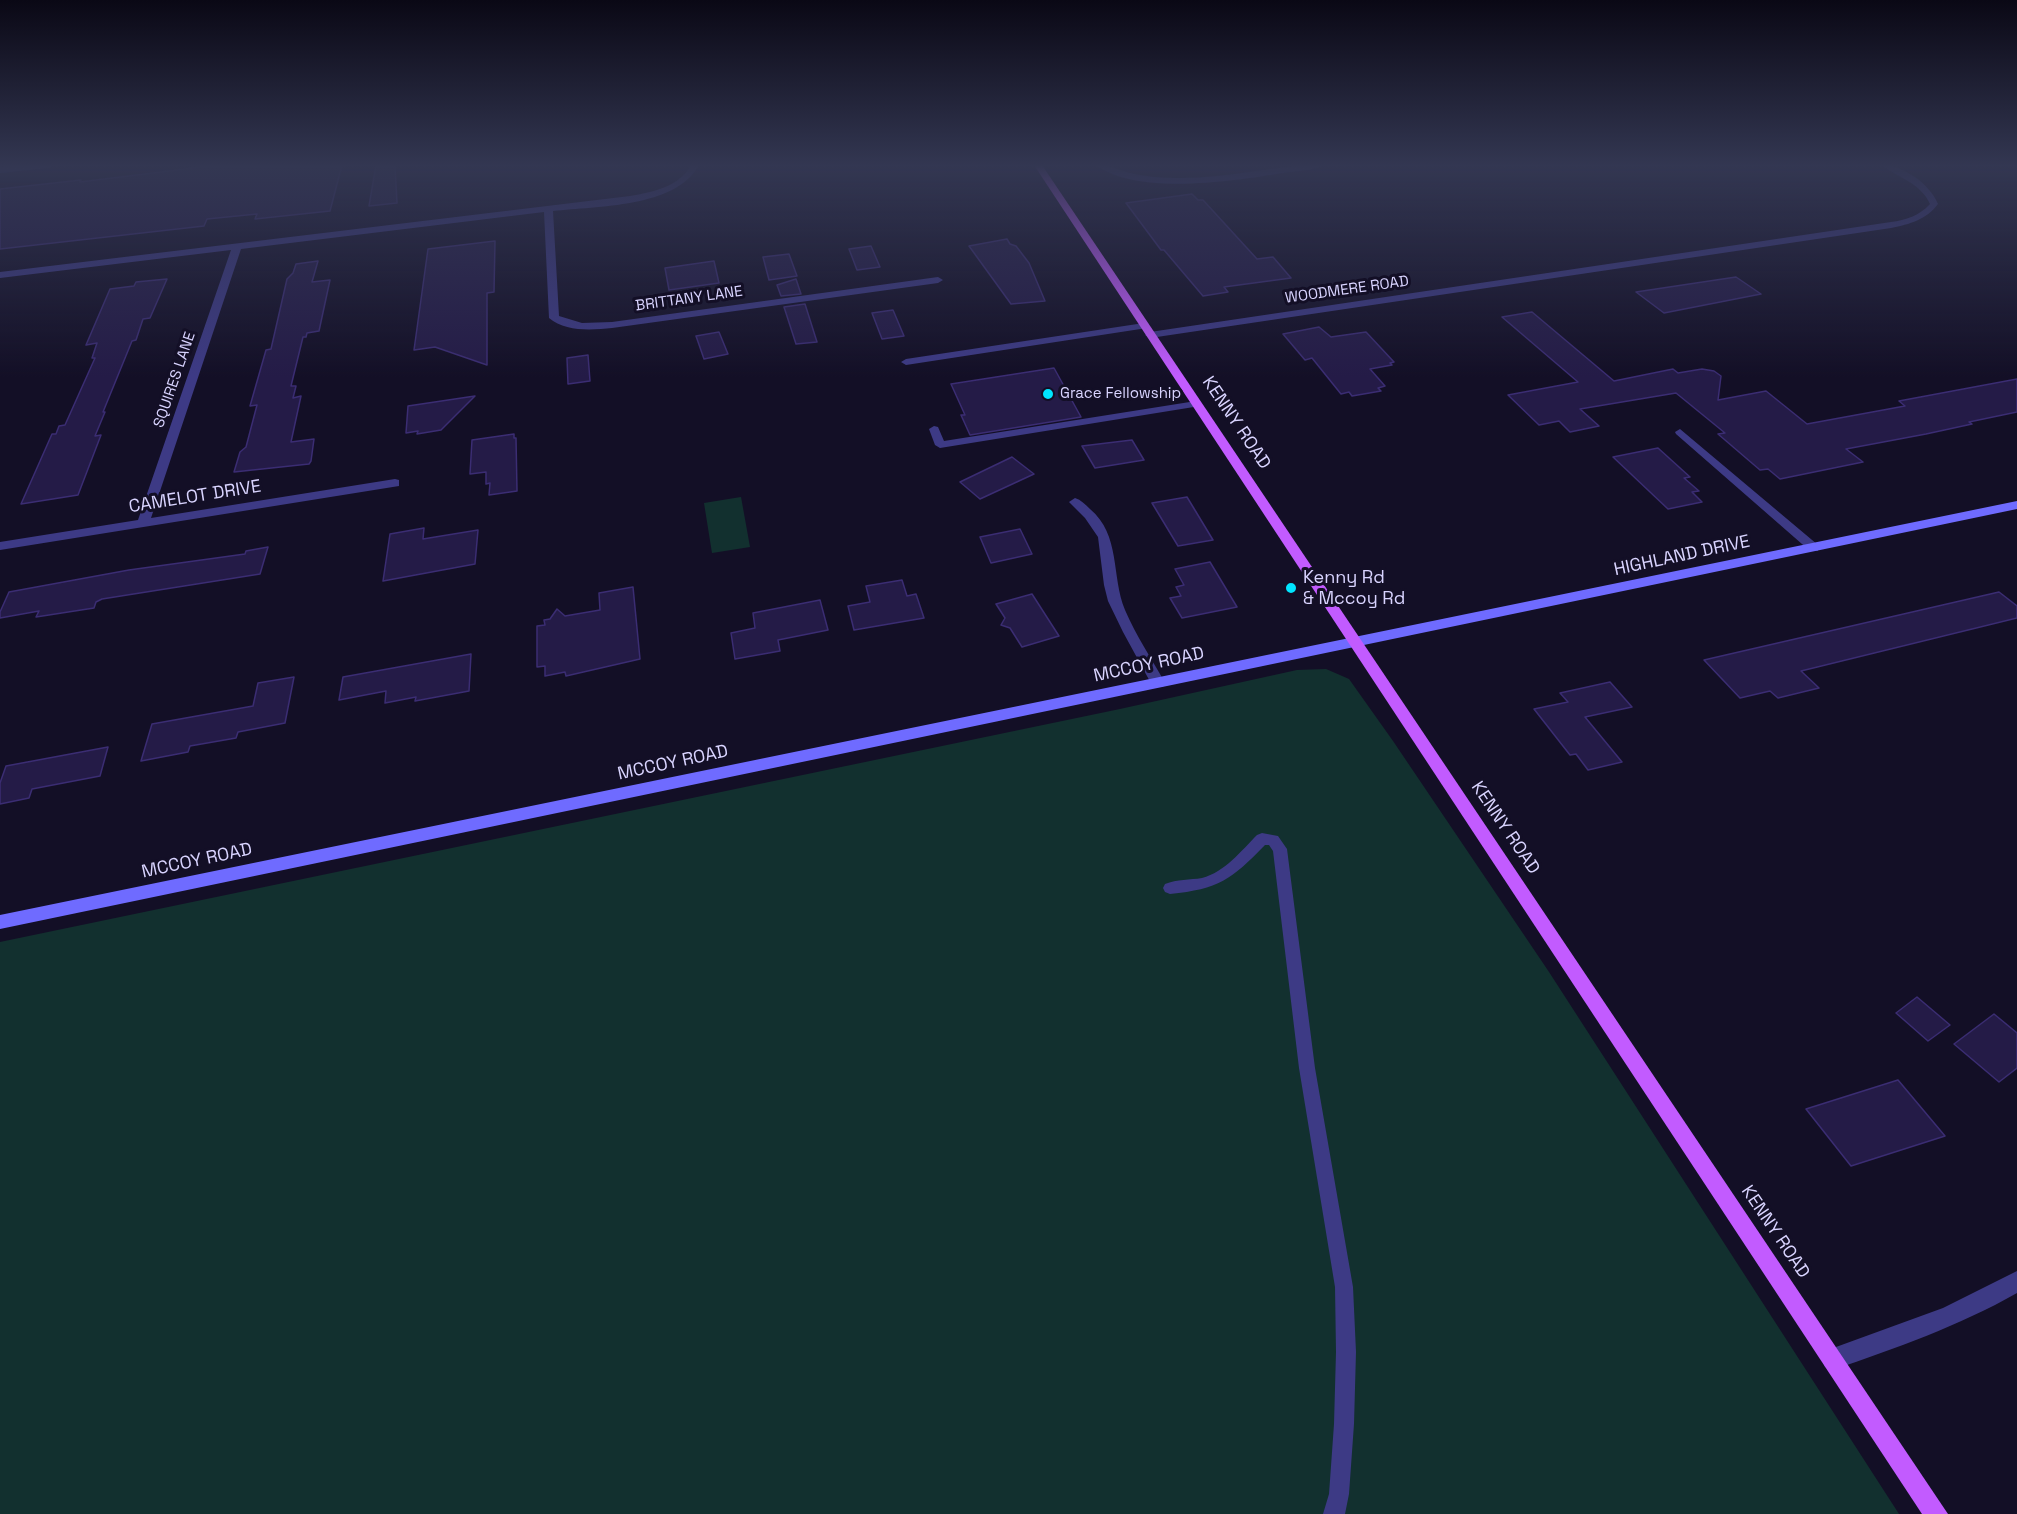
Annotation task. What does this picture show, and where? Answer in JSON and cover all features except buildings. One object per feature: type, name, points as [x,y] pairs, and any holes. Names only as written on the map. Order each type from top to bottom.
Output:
[{"type":"main road","name":"KENNY ROAD","points":[[1085,236],[1936,1514]]},
{"type":"main road","name":"HIGHLAND DRIVE","points":[[1354,643],[2017,505]]},
{"type":"main road","name":"MCCOY ROAD","points":[[0,922],[1354,643]]},
{"type":"street","points":[[0,275],[330,236]]},
{"type":"street","name":"BRITTANY LANE","points":[[549,236],[554,318],[565,324],[587,327],[938,280]]},
{"type":"street","name":"WOODMERE ROAD","points":[[1147,330],[1815,236]]},
{"type":"street","name":"SQUIRES LANE","points":[[143,524],[237,247]]},
{"type":"street","name":"CAMELOT DRIVE","points":[[0,546],[395,483]]},
{"type":"street","points":[[1075,502],[1089,513],[1104,530],[1114,599],[1158,683]]},
{"type":"street","points":[[1833,1359],[1921,1328],[1993,1296],[2017,1281]]},
{"type":"lane","points":[[906,362],[1147,330]]},
{"type":"lane","points":[[934,429],[940,445],[1196,404]]},
{"type":"lane","points":[[1680,432],[1814,548]]},
{"type":"lane","points":[[1170,888],[1196,886],[1217,880],[1236,867],[1262,839],[1273,840],[1280,849],[1308,1080],[1344,1287],[1346,1352],[1344,1424],[1339,1494],[1334,1514]]},
{"type":"green space","points":[[741,497],[750,547],[712,553],[704,503]]},
{"type":"green space","points":[[1326,669],[1349,679],[1393,741],[1549,972],[1899,1514],[0,1514],[0,942],[1120,709],[1297,670]]},
{"type":"place","name":"Grace Fellowship","points":[[1048,394]]},
{"type":"place","name":"Kenny Rd & Mccoy Rd","points":[[1291,588]]}]
